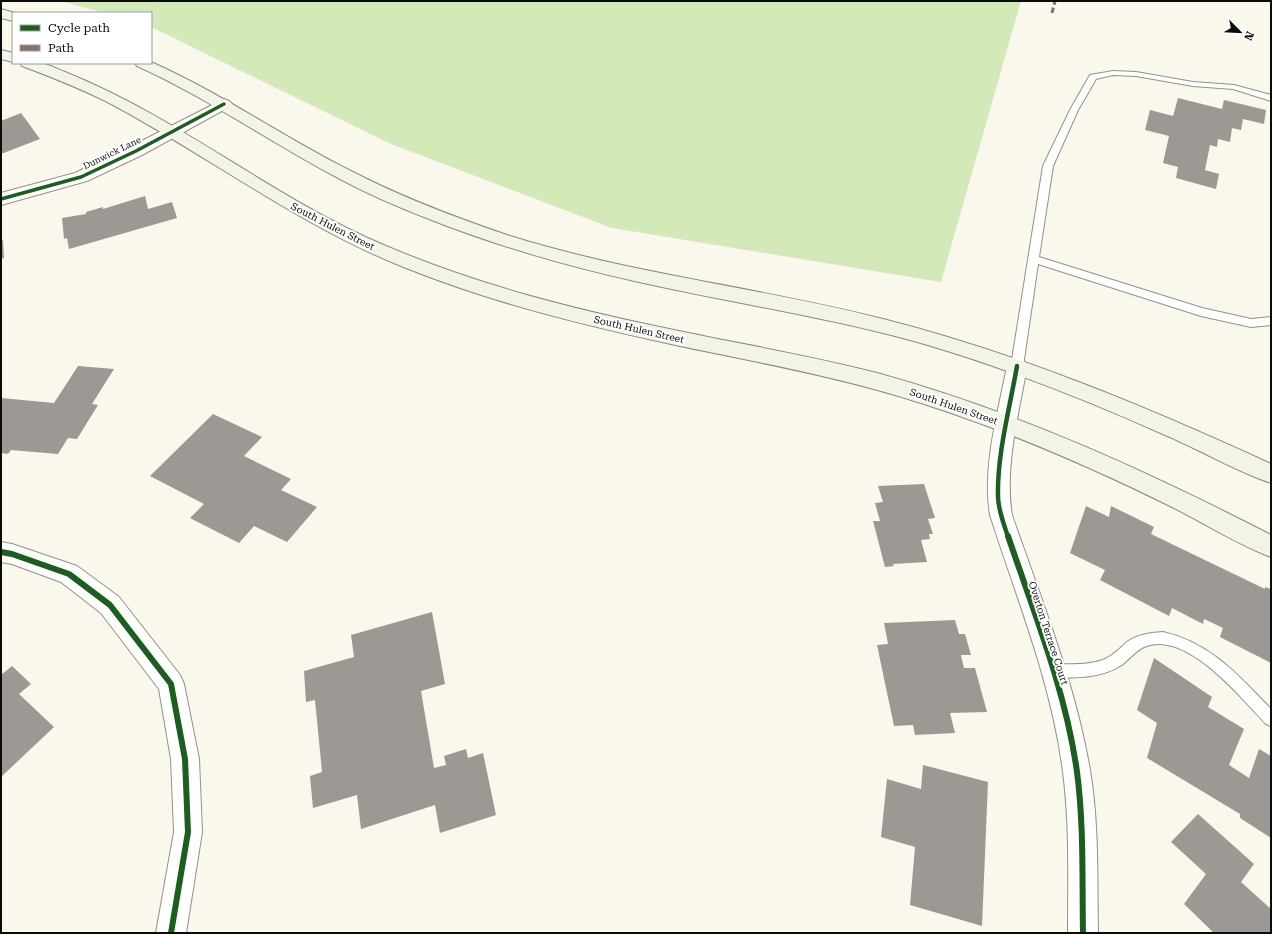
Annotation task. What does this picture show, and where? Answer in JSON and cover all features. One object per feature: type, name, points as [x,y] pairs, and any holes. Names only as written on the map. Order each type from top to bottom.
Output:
[{"type":"main road","points":[[1,13],[12,17]]},
{"type":"main road","points":[[1,54],[12,58]]},
{"type":"main road","name":"South Hulen Street","points":[[29,64],[98,92],[171,131],[302,212],[328,226],[409,262],[520,300],[648,332],[805,364],[878,382],[939,400],[1008,424],[1107,465],[1174,496],[1271,547]]},
{"type":"main road","points":[[144,64],[224,104],[325,164],[366,185],[408,204],[504,240],[609,269],[766,299],[882,326],[941,342],[1059,381],[1157,421],[1271,474]]},
{"type":"street","name":"Dunwick Lane","points":[[1,199],[81,177],[136,151],[224,104]]},
{"type":"street","name":"Overton Terrace Court","points":[[1017,366],[998,482],[1001,515],[1052,671],[1073,749],[1078,789],[1083,933]]},
{"type":"street","points":[[1,552],[12,554],[69,574],[110,605],[171,684],[185,759],[188,832],[171,933]]},
{"type":"lane","points":[[1017,366],[1048,166],[1074,110],[1093,77],[1113,73],[1136,74],[1193,84],[1234,87],[1271,98]]},
{"type":"lane","points":[[1033,259],[1201,312],[1251,324],[1271,321]]},
{"type":"lane","name":"Overton Terrace Court","points":[[1052,671],[1101,668],[1116,660],[1128,649],[1144,640],[1161,637],[1179,641],[1197,650],[1216,665],[1271,719]]},
{"type":"green space","points":[[61,1],[1021,1],[941,282],[612,228],[391,144],[152,27],[152,12],[100,12]]},
{"type":"building","points":[[1178,98],[1222,109],[1224,100],[1266,110],[1264,124],[1243,119],[1241,130],[1232,128],[1230,142],[1218,139],[1217,147],[1210,145],[1205,170],[1219,174],[1216,189],[1176,178],[1178,167],[1163,163],[1169,136],[1145,130],[1150,110],[1173,116]]},
{"type":"building","points":[[21,113],[40,139],[1,154],[1,121]]},
{"type":"building","points":[[145,196],[148,209],[172,202],[177,218],[69,249],[67,238],[64,239],[62,218],[86,214],[86,212],[103,207],[103,209]]},
{"type":"building","points":[[3,240],[4,258],[1,259],[1,241]]},
{"type":"building","points":[[78,366],[114,369],[92,404],[98,405],[77,439],[68,438],[58,454],[11,450],[8,454],[1,453],[1,398],[54,403]]},
{"type":"building","points":[[213,414],[262,437],[244,456],[291,479],[281,490],[317,507],[287,542],[254,526],[239,543],[190,518],[204,504],[150,476]]},
{"type":"building","points":[[924,484],[935,518],[928,519],[933,534],[929,534],[930,539],[921,540],[927,562],[893,564],[894,566],[885,567],[873,521],[880,521],[875,503],[883,502],[878,486]]},
{"type":"building","points":[[1086,506],[1109,517],[1111,506],[1154,527],[1151,534],[1265,589],[1265,587],[1271,589],[1271,663],[1220,637],[1223,628],[1204,619],[1203,624],[1172,608],[1169,616],[1100,580],[1105,570],[1070,553]]},
{"type":"building","points":[[432,612],[445,684],[421,691],[434,768],[446,765],[444,756],[466,749],[468,758],[483,753],[496,815],[440,833],[435,805],[361,829],[357,795],[313,808],[310,776],[322,772],[315,700],[306,702],[304,671],[354,657],[351,635]]},
{"type":"building","points":[[955,620],[959,634],[965,634],[971,655],[961,655],[964,668],[975,668],[987,712],[950,713],[955,733],[915,735],[913,725],[894,726],[877,645],[888,644],[884,623]]},
{"type":"building","points":[[1154,658],[1212,697],[1208,707],[1244,729],[1229,765],[1249,778],[1259,749],[1271,756],[1271,838],[1240,818],[1240,814],[1147,758],[1157,723],[1137,710]]},
{"type":"building","points":[[12,666],[31,684],[19,694],[54,727],[1,777],[1,675]]},
{"type":"building","points":[[923,765],[988,782],[982,926],[910,905],[915,847],[881,837],[887,779],[921,789]]},
{"type":"building","points":[[1198,814],[1254,864],[1241,882],[1271,909],[1271,933],[1214,933],[1184,904],[1206,874],[1171,842]]},
{"type":"marked path","points":[[1052,13],[1055,1]]},
{"type":"cycle path","points":[[1,199],[81,177],[136,151],[224,104]]},
{"type":"cycle path","points":[[1017,366],[999,469],[998,497],[1001,515],[1058,690],[1073,749],[1077,772],[1081,818],[1083,933]]},
{"type":"cycle path","points":[[1,552],[12,554],[69,574],[110,605],[171,684],[185,759],[188,832],[171,933]]}]
